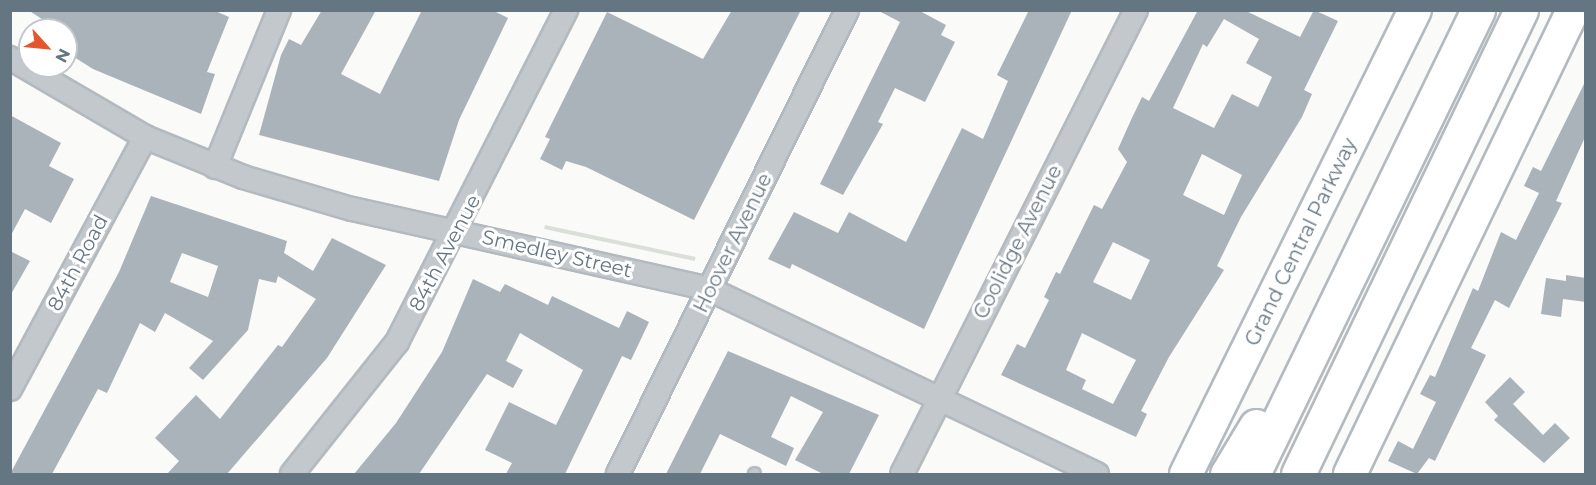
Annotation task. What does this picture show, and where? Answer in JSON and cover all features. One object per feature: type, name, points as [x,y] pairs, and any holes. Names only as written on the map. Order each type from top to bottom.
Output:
[{"type":"highway","points":[[1253,474],[1478,10]]},
{"type":"highway","points":[[1298,474],[1521,10]]},
{"type":"highway","points":[[1227,474],[1355,267]]},
{"type":"main road","name":"Grand Central Parkway","points":[[1186,474],[1415,10]]},
{"type":"main road","points":[[1350,474],[1573,10]]},
{"type":"street","points":[[215,167],[279,10]]},
{"type":"street","name":"84th Avenue","points":[[292,474],[381,366],[457,232],[566,10]]},
{"type":"street","name":"Hoover Avenue","points":[[618,474],[847,10]]},
{"type":"street","name":"Coolidge Avenue","points":[[902,474],[1136,10]]},
{"type":"street","name":"Smedley Street","points":[[10,58],[145,137],[215,167],[352,209],[709,289],[1097,474]]},
{"type":"street","name":"84th Road","points":[[10,389],[145,137]]},
{"type":"shaded area","points":[[545,225],[696,257],[695,261],[544,229]]},
{"type":"building","points":[[28,10],[213,10],[229,17],[207,72],[215,74],[201,114],[93,69],[78,60],[78,18],[40,18]]},
{"type":"building","points":[[322,10],[376,10],[341,74],[380,94],[422,10],[492,10],[508,18],[459,120],[439,181],[259,135],[281,55],[289,39],[301,45]]},
{"type":"building","points":[[732,10],[801,10],[694,220],[586,167],[566,161],[562,170],[540,159],[550,139],[545,137],[607,12],[703,59]]},
{"type":"building","points":[[877,10],[918,10],[946,25],[941,35],[955,42],[925,102],[895,88],[878,122],[883,124],[843,195],[820,184],[900,22]]},
{"type":"building","points":[[1029,10],[1072,10],[924,329],[792,264],[790,269],[768,259],[794,212],[838,233],[849,212],[906,242],[962,128],[983,139],[1008,81],[997,75]]},
{"type":"building","points":[[1198,10],[1244,10],[1300,37],[1314,10],[1338,21],[1304,90],[1312,94],[1302,117],[1241,217],[1217,266],[1224,270],[1169,357],[1141,411],[1147,414],[1136,437],[1001,375],[1017,344],[1025,348],[1049,300],[1044,297],[1056,272],[1060,274],[1094,205],[1102,209],[1127,162],[1118,149],[1142,97],[1149,101]],"holes":[[[1224,19],[1259,39],[1246,63],[1272,77],[1258,107],[1232,94],[1214,128],[1173,108],[1203,44],[1207,47]],[[1202,154],[1242,175],[1224,215],[1183,195]],[[1113,242],[1150,260],[1131,300],[1093,282]],[[1082,333],[1136,360],[1113,404],[1082,389],[1086,380],[1066,370]]]},
{"type":"building","points":[[1586,80],[1586,135],[1556,201],[1562,203],[1509,308],[1495,300],[1471,348],[1486,355],[1435,461],[1429,458],[1417,474],[1388,461],[1398,441],[1413,449],[1436,402],[1420,394],[1430,375],[1435,377],[1473,288],[1478,291],[1501,232],[1516,240],[1539,193],[1524,186],[1533,167],[1541,171]]},
{"type":"building","points":[[10,115],[61,143],[49,166],[74,179],[51,223],[25,209],[10,237]]},
{"type":"building","points":[[151,196],[287,241],[284,253],[313,271],[332,238],[386,265],[327,358],[227,474],[167,474],[179,461],[155,438],[196,395],[220,419],[278,345],[282,347],[316,299],[278,276],[276,283],[259,279],[248,330],[203,380],[189,368],[213,341],[165,313],[155,332],[140,323],[107,393],[98,389],[52,474],[10,474],[119,272]],"holes":[[[182,253],[218,266],[208,297],[170,282]]]},
{"type":"building","points":[[10,251],[30,261],[10,296]]},
{"type":"building","points":[[1566,275],[1586,278],[1586,302],[1563,299],[1561,317],[1541,314],[1546,278],[1566,281]]},
{"type":"building","points":[[473,279],[500,292],[505,284],[548,305],[552,296],[619,328],[627,311],[649,322],[631,360],[622,356],[565,474],[506,474],[512,463],[485,450],[509,402],[556,425],[583,370],[520,333],[506,361],[523,370],[513,388],[487,374],[419,474],[354,474],[396,423],[442,352]]},
{"type":"building","points":[[728,351],[879,415],[849,474],[823,474],[795,460],[823,412],[791,396],[771,437],[794,448],[786,466],[720,434],[700,474],[666,474]]},
{"type":"building","points":[[1510,377],[1525,392],[1513,404],[1543,435],[1555,423],[1570,438],[1544,463],[1494,420],[1498,416],[1485,402]]}]
